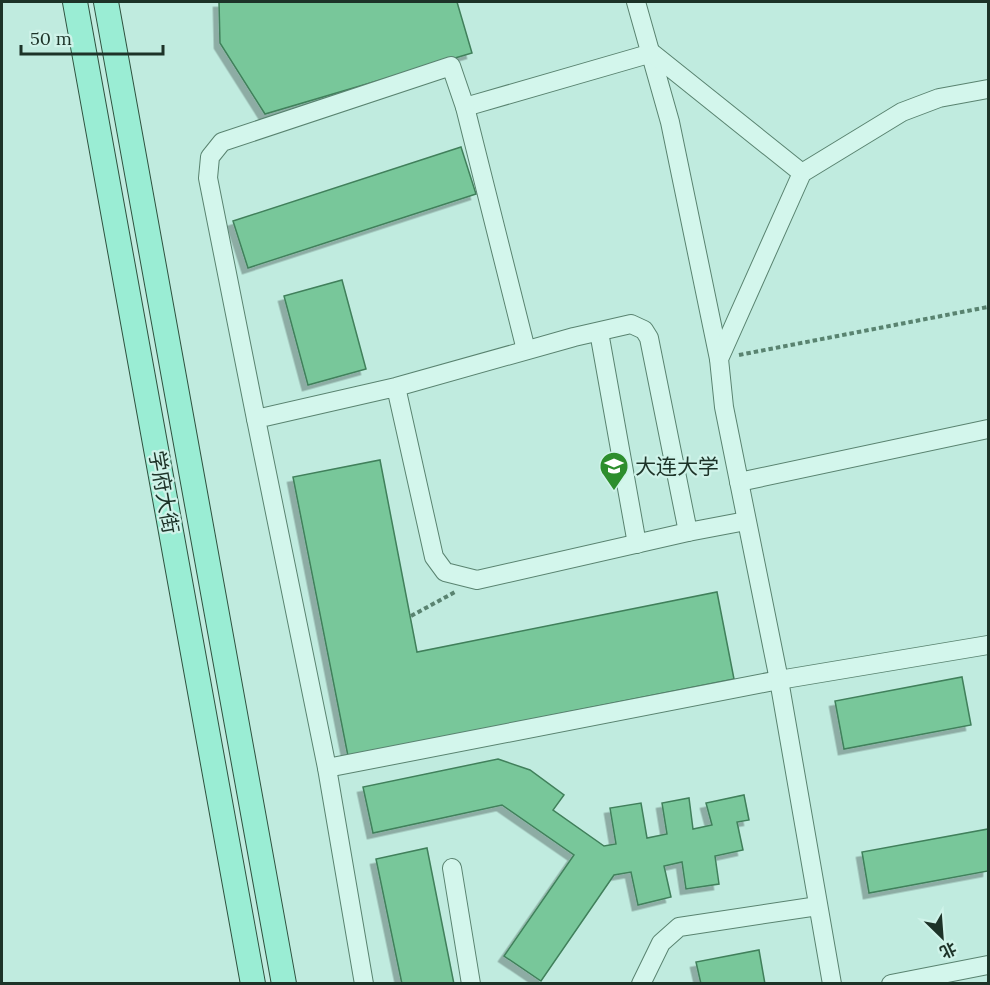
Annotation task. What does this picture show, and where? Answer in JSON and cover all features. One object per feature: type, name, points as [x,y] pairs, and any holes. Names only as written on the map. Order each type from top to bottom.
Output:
[{"type":"main road","name":"学府大街","points":[[75,2],[253,984]]},
{"type":"main road","name":"学府大街","points":[[106,2],[284,984]]},
{"type":"lane","points":[[636,2],[670,122],[719,359],[724,407],[779,680],[832,984]]},
{"type":"lane","points":[[465,107],[652,53]]},
{"type":"lane","points":[[652,53],[802,173]]},
{"type":"lane","points":[[364,984],[327,768],[208,178],[210,157],[222,142],[451,66],[465,107],[526,350]]},
{"type":"lane","points":[[719,359],[802,173],[902,112],[939,98],[988,89]]},
{"type":"lane","points":[[256,419],[396,387],[526,350],[632,324],[644,330],[649,338],[688,532]]},
{"type":"lane","points":[[599,332],[637,544]]},
{"type":"lane","points":[[396,387],[434,557],[445,572],[477,580],[688,532],[747,521]]},
{"type":"lane","points":[[739,482],[988,429]]},
{"type":"lane","points":[[327,768],[779,680],[988,645]]},
{"type":"lane","points":[[452,868],[471,984]]},
{"type":"lane","points":[[641,984],[661,943],[679,927],[818,906]]},
{"type":"lane","points":[[891,984],[988,965]]},
{"type":"path","points":[[719,359],[988,307]]},
{"type":"path","points":[[411,616],[477,580]]},
{"type":"building","points":[[219,2],[457,2],[472,53],[265,114],[220,43]]},
{"type":"building","points":[[461,147],[476,194],[248,268],[233,221]]},
{"type":"building","points":[[342,280],[366,369],[308,385],[284,296]]},
{"type":"building","points":[[380,460],[417,652],[717,592],[734,679],[348,756],[293,477]]},
{"type":"building","points":[[962,677],[971,725],[844,749],[835,701]]},
{"type":"building","points":[[498,759],[530,770],[564,795],[553,810],[604,846],[616,844],[610,808],[641,803],[647,838],[667,834],[662,803],[689,798],[693,829],[712,825],[706,803],[744,795],[749,820],[737,822],[743,850],[715,856],[719,884],[686,889],[682,862],[664,866],[671,897],[638,905],[631,872],[614,875],[541,981],[504,956],[574,855],[502,805],[373,833],[363,787]]},
{"type":"building","points":[[988,829],[988,871],[869,893],[862,852]]},
{"type":"building","points":[[427,848],[454,984],[402,984],[376,859]]},
{"type":"building","points":[[759,950],[765,984],[701,984],[696,962]]},
{"type":"place","name":"大连大学","points":[[614,492]]}]
